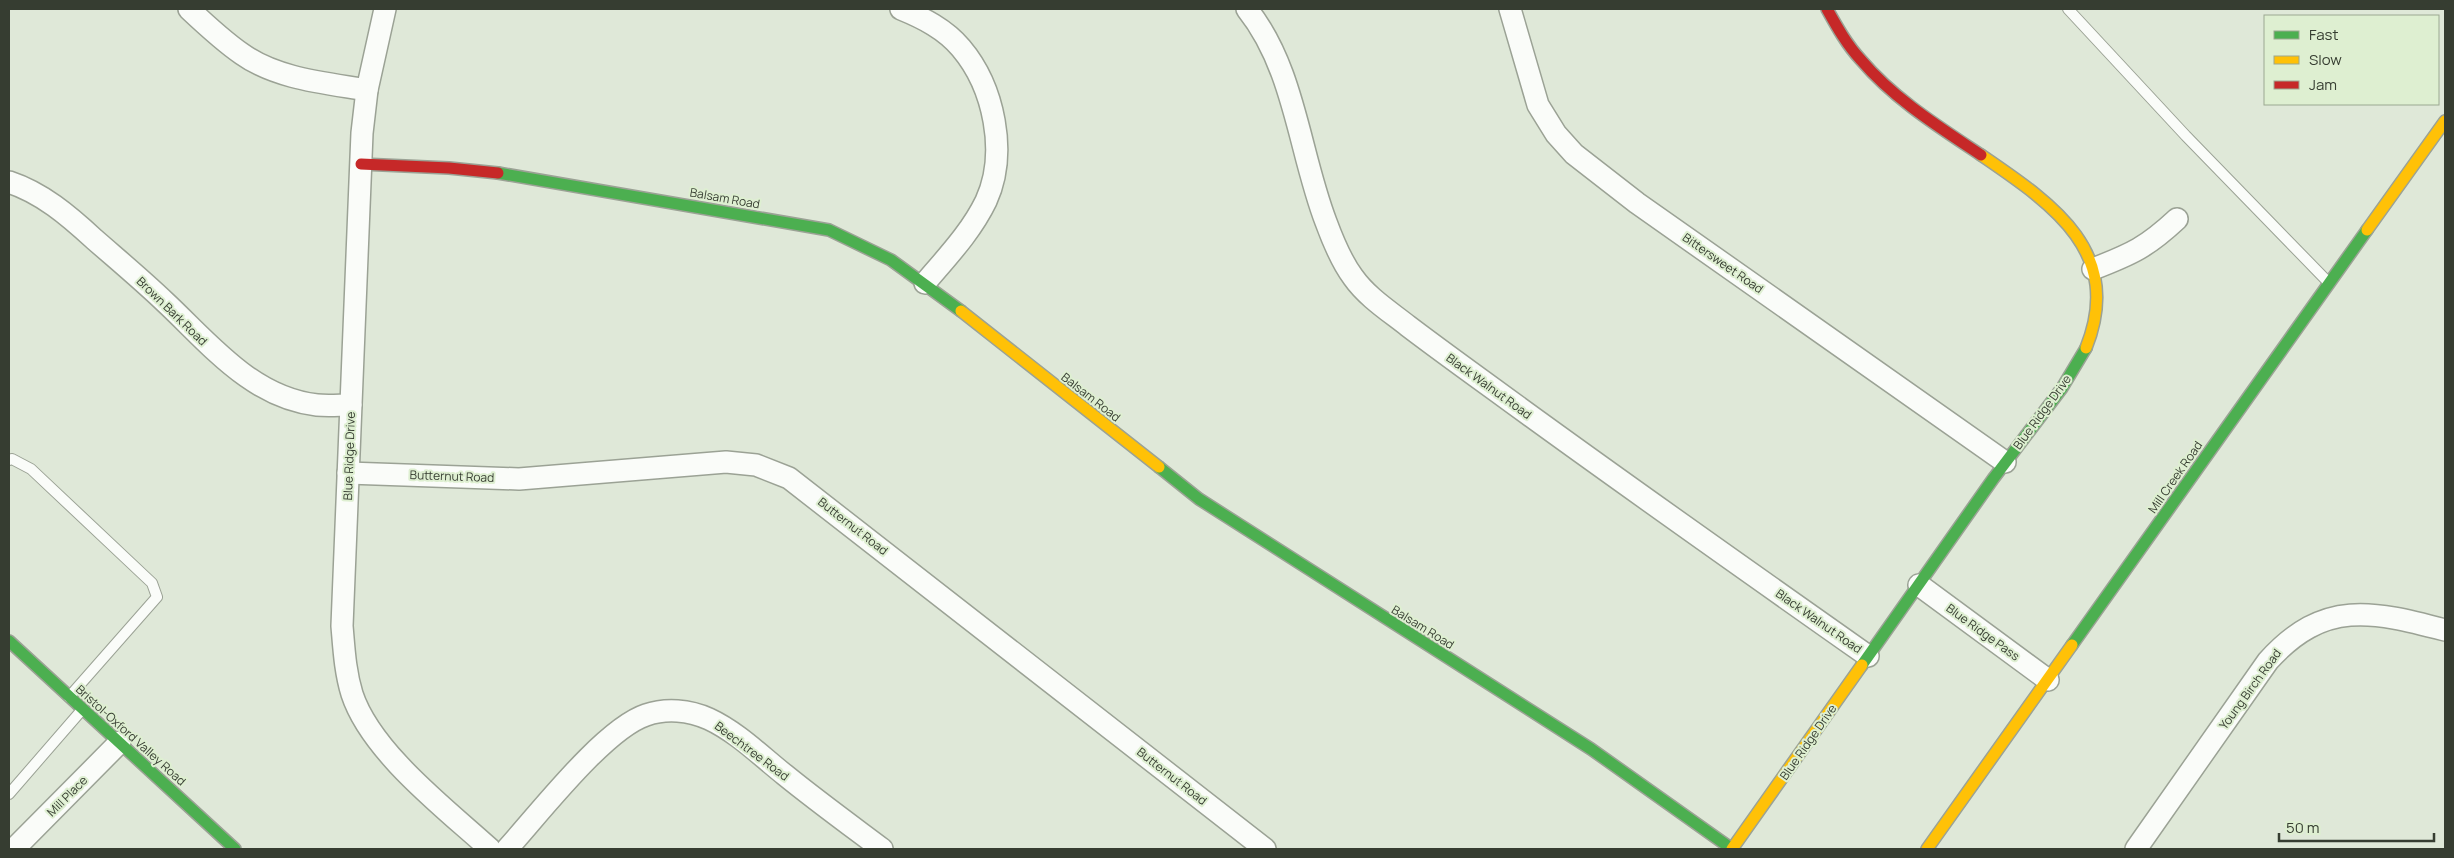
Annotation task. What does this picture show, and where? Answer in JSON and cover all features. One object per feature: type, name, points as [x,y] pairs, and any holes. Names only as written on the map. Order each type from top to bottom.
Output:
[{"type":"street","points":[[189,9],[237,50],[263,66],[297,78],[367,90]]},
{"type":"street","name":"Blue Ridge Drive","points":[[385,9],[367,90],[362,133],[342,626],[345,667],[352,695],[364,719],[387,751],[421,787],[490,849]]},
{"type":"street","points":[[901,9],[922,18],[944,32],[961,48],[978,73],[989,99],[996,139],[996,164],[986,201],[969,231],[925,283]]},
{"type":"street","name":"Black Walnut Road","points":[[1247,9],[1260,25],[1277,59],[1313,188],[1334,243],[1361,287],[1389,312],[1531,417],[1868,656]]},
{"type":"street","name":"Bittersweet Road","points":[[1510,9],[1538,105],[1556,134],[1574,154],[1637,203],[2006,462]]},
{"type":"street","name":"Blue Ridge Drive","points":[[1732,849],[2059,390],[2085,349],[2093,330],[2096,304],[2093,268],[2087,250],[2076,233],[2058,213],[2023,184],[1894,93],[1865,65],[1842,36],[1828,9]]},
{"type":"street","name":"Mill Creek Road","points":[[1927,849],[2445,121]]},
{"type":"street","name":"Balsam Road","points":[[361,164],[491,172],[829,230],[858,240],[900,264],[1199,499],[1591,749],[1732,849]]},
{"type":"street","name":"Brown Bark Road","points":[[9,182],[46,198],[165,302],[217,354],[245,376],[272,391],[298,401],[317,405],[351,405]]},
{"type":"street","points":[[2093,268],[2129,255],[2144,247],[2177,219]]},
{"type":"street","name":"Butternut Road","points":[[348,473],[519,479],[726,462],[756,466],[789,478],[1266,849]]},
{"type":"street","name":"Blue Ridge Pass","points":[[1919,585],[2048,680]]},
{"type":"street","name":"Young Birch Road","points":[[2136,849],[2268,661],[2285,641],[2301,630],[2326,618],[2352,614],[2397,619],[2445,630]]},
{"type":"street","name":"Bristol-Oxford Valley Road","points":[[9,641],[81,710],[120,742],[235,849]]},
{"type":"street","name":"Beechtree Road","points":[[507,849],[600,748],[631,723],[646,715],[671,710],[692,713],[710,719],[737,736],[882,849]]},
{"type":"street","name":"Mill Place","points":[[14,849],[120,742]]},
{"type":"lane","points":[[2068,9],[2186,136],[2330,284]]},
{"type":"lane","points":[[9,460],[12,459],[31,469],[152,583],[157,597],[68,698]]},
{"type":"lane","points":[[9,794],[81,710]]},
{"type":"traffic: fast","points":[[498,173],[829,230],[891,260],[961,311]]},
{"type":"traffic: fast","points":[[2072,645],[2367,230]]},
{"type":"traffic: fast","points":[[1862,665],[1993,479],[2062,388],[2086,348]]},
{"type":"traffic: fast","points":[[1159,467],[1199,499],[1591,749],[1732,849]]},
{"type":"traffic: fast","points":[[9,641],[235,849]]},
{"type":"traffic: slow","points":[[2367,230],[2445,121]]},
{"type":"traffic: slow","points":[[1981,155],[2032,192],[2055,212],[2074,233],[2088,257],[2096,284],[2096,314],[2086,348]]},
{"type":"traffic: slow","points":[[961,311],[1159,467]]},
{"type":"traffic: slow","points":[[1927,849],[2072,645]]},
{"type":"traffic: slow","points":[[1732,849],[1862,665]]},
{"type":"traffic: jam","points":[[1827,9],[1851,48],[1874,74],[1902,100],[1981,155]]},
{"type":"traffic: jam","points":[[361,164],[449,168],[498,173]]}]
